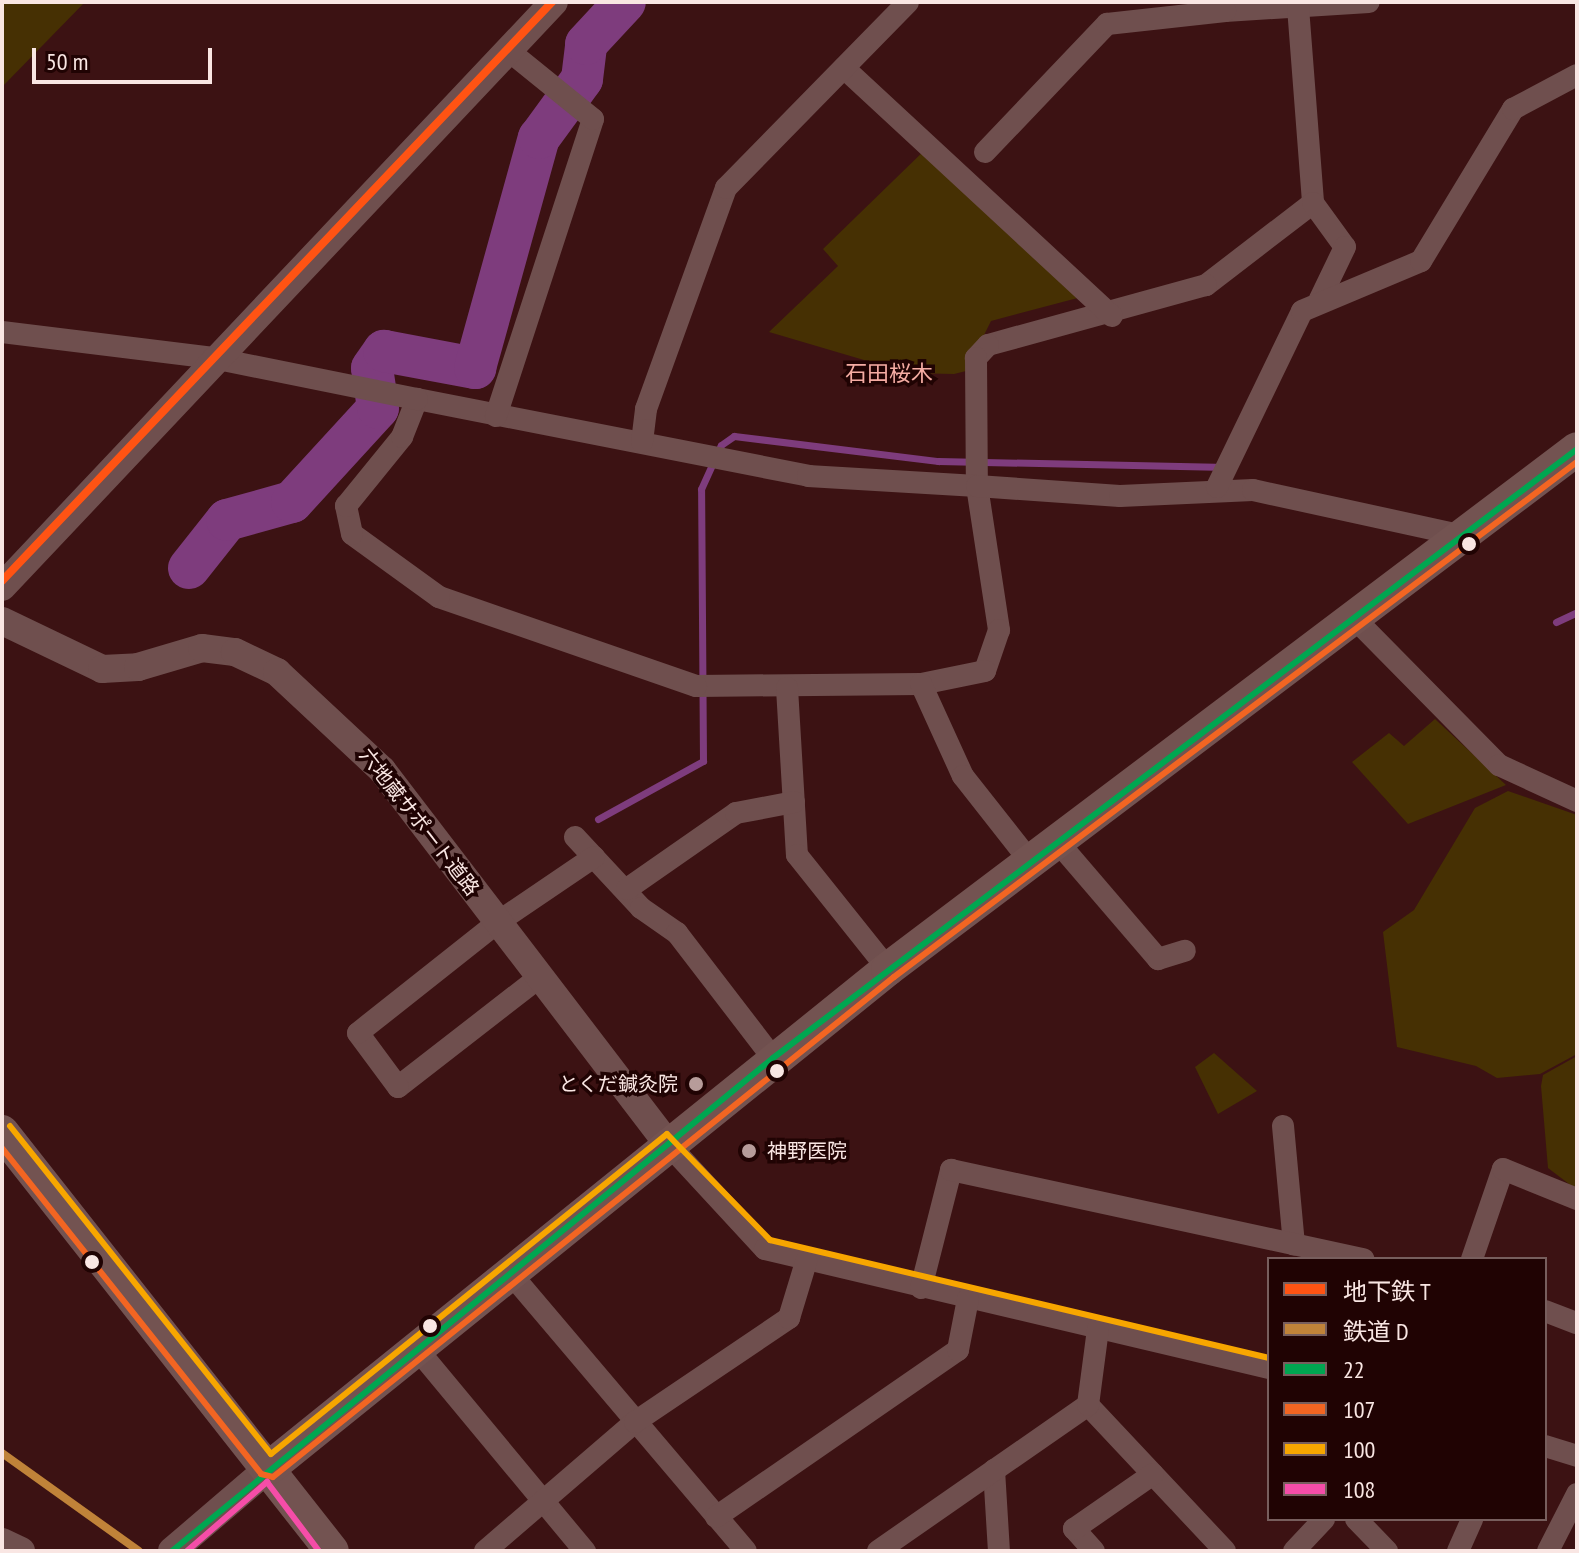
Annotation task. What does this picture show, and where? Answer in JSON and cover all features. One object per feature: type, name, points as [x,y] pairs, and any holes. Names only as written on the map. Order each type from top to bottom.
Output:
[{"type":"main road","points":[[269,1468],[773,1058],[1351,615],[1577,449]]},
{"type":"main road","points":[[2,1132],[332,1551]]},
{"type":"street","points":[[2,587],[213,358],[554,2]]},
{"type":"street","points":[[642,442],[646,409],[726,188],[908,2]]},
{"type":"street","points":[[985,152],[1107,24],[1225,7],[1298,7],[1369,2]]},
{"type":"street","points":[[1298,7],[1313,203],[1345,247],[1320,299]]},
{"type":"street","points":[[496,416],[593,119],[509,51]]},
{"type":"street","points":[[844,68],[1112,316]]},
{"type":"street","points":[[1217,487],[1302,311],[1320,299],[1421,261],[1513,109],[1577,75]]},
{"type":"street","points":[[417,399],[402,437],[346,506],[352,534],[376,555],[439,597],[696,686],[787,688],[921,684],[985,671],[999,630],[977,486],[976,358],[988,345],[1112,316],[1234,271],[1313,203]]},
{"type":"street","points":[[2,332],[213,358],[808,476],[1120,496],[1217,487],[1459,535]]},
{"type":"street","points":[[1351,615],[1499,765],[1577,801]]},
{"type":"street","name":"六地蔵サポート道路","points":[[2,621],[102,669],[138,667],[202,648],[261,662],[332,717],[382,770],[668,1144]]},
{"type":"street","points":[[921,684],[963,776],[1158,959],[1185,951]]},
{"type":"street","points":[[787,688],[797,855],[888,969]]},
{"type":"street","points":[[627,889],[736,813],[794,802]]},
{"type":"street","points":[[575,837],[677,933],[773,1058]]},
{"type":"street","points":[[541,976],[398,1087],[358,1033],[498,922],[594,857]]},
{"type":"street","points":[[1283,1126],[1298,1250]]},
{"type":"street","points":[[668,1144],[765,1249],[806,1262],[1267,1368]]},
{"type":"street","points":[[1473,1257],[1503,1169],[1577,1199]]},
{"type":"street","points":[[921,1288],[951,1170],[1298,1250],[1349,1257]]},
{"type":"street","points":[[485,1551],[635,1422],[789,1318],[806,1262]]},
{"type":"street","points":[[511,1274],[746,1551]]},
{"type":"street","points":[[716,1517],[958,1350],[968,1299]]},
{"type":"street","points":[[1547,1312],[1577,1323]]},
{"type":"street","points":[[878,1551],[1088,1405],[1098,1329]]},
{"type":"street","points":[[417,1349],[585,1551]]},
{"type":"street","points":[[1088,1405],[1225,1551]]},
{"type":"street","points":[[1547,1447],[1577,1456]]},
{"type":"street","points":[[172,1551],[269,1468]]},
{"type":"street","points":[[994,1470],[999,1551]]},
{"type":"street","points":[[1094,1551],[1074,1529],[1153,1474]]},
{"type":"street","points":[[1548,1551],[1577,1494]]},
{"type":"street","points":[[1294,1551],[1322,1521]]},
{"type":"street","points":[[1358,1521],[1387,1551]]},
{"type":"street","points":[[1458,1551],[1471,1521]]},
{"type":"street","points":[[2,1542],[21,1551]]},
{"type":"shaded area","points":[[2,2],[85,2],[2,87]]},
{"type":"shaded area","points":[[931,144],[1089,295],[991,321],[966,371],[954,374],[908,373],[769,332],[838,266],[823,249]]},
{"type":"shaded area","points":[[1435,719],[1506,785],[1408,824],[1352,762],[1389,733],[1404,746]]},
{"type":"shaded area","points":[[1508,791],[1577,815],[1577,1054],[1540,1074],[1497,1078],[1476,1066],[1397,1047],[1383,932],[1414,910],[1475,808]]},
{"type":"shaded area","points":[[1214,1053],[1257,1091],[1218,1114],[1195,1067]]},
{"type":"shaded area","points":[[1577,1056],[1577,1190],[1548,1168],[1541,1086],[1543,1075]]},
{"type":"waterway","points":[[189,568],[227,520],[292,502],[378,408],[372,368],[384,351],[475,368],[539,138],[582,79],[586,44],[625,2]]},
{"type":"waterway","points":[[598,819],[703,761],[701,489],[721,445],[734,436],[938,461],[1215,467]]},
{"type":"waterway","points":[[1556,622],[1577,612]]},
{"type":"metro line","name":"T","points":[[2,581],[552,2]]},
{"type":"rail line","name":"D","points":[[2,1453],[139,1551]]},
{"type":"transit line","name":"22","points":[[172,1551],[773,1058],[1577,449]]},
{"type":"transit line","name":"107","points":[[2,1148],[261,1474],[273,1477],[894,977],[1577,462]]},
{"type":"transit line","name":"100","points":[[10,1126],[271,1454],[667,1134],[770,1240],[1267,1358]]},
{"type":"transit line","name":"108","points":[[187,1551],[267,1482],[319,1551]]},
{"type":"place","name":"とくだ鍼灸院","points":[[696,1084]]},
{"type":"place","name":"神野医院","points":[[749,1151]]},
{"type":"district","name":"石田桜木","points":[[889,374]]}]
